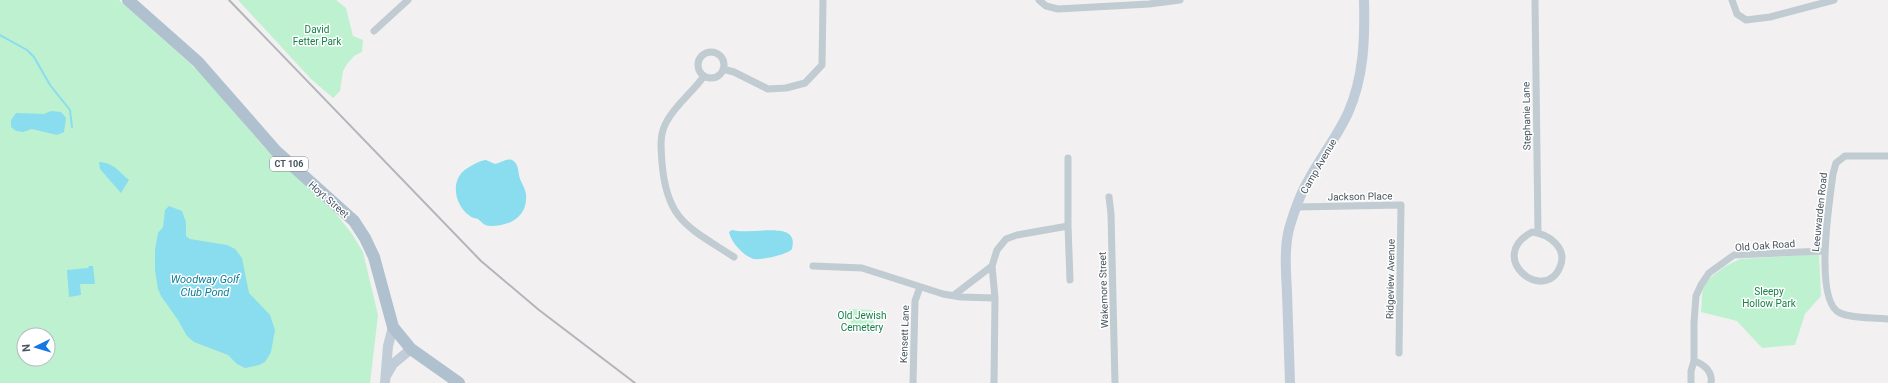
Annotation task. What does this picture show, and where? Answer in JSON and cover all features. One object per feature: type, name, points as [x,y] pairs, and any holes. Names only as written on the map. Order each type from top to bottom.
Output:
[{"type":"main road","name":"Hoyt Street","points":[[128,0],[198,62],[249,123],[279,154],[354,222],[365,238],[374,257],[393,327],[411,349],[460,383]]},
{"type":"street","points":[[374,31],[408,0]]},
{"type":"street","points":[[723,69],[734,72],[768,89],[786,88],[805,83],[822,65],[823,0]]},
{"type":"street","points":[[1039,0],[1046,6],[1058,9],[1141,5],[1180,0]]},
{"type":"street","name":"Camp Avenue","points":[[1290,383],[1286,257],[1289,231],[1296,208],[1307,181],[1348,112],[1356,89],[1363,62],[1365,36],[1364,0]]},
{"type":"street","name":"Stephanie Lane","points":[[1535,0],[1538,232]]},
{"type":"street","points":[[1732,0],[1737,14],[1746,20],[1770,17],[1834,0]]},
{"type":"street","points":[[712,52],[720,56],[723,69],[715,77],[711,78],[704,76],[699,70],[698,62],[700,58],[707,53],[712,52]]},
{"type":"street","points":[[704,76],[672,112],[664,127],[661,150],[664,179],[667,196],[681,221],[734,257]]},
{"type":"street","name":"Leeuwarden Road","points":[[1888,156],[1845,156],[1836,163],[1833,174],[1824,251],[1830,303],[1839,312],[1888,319]]},
{"type":"street","points":[[1068,158],[1070,280]]},
{"type":"street","name":"Wakemore Street","points":[[1109,197],[1111,214],[1115,383]]},
{"type":"street","name":"Jackson Place","points":[[1296,208],[1401,205]]},
{"type":"street","name":"Ridgeview Avenue","points":[[1399,353],[1401,205]]},
{"type":"street","points":[[994,383],[995,298],[992,266],[997,250],[1006,240],[1017,235],[1068,226]]},
{"type":"street","points":[[1532,232],[1538,232],[1553,240],[1562,253],[1562,260],[1559,269],[1553,276],[1546,280],[1528,279],[1518,268],[1514,258],[1520,239],[1532,232]]},
{"type":"street","name":"Old Oak Road","points":[[1691,383],[1691,371],[1694,361],[1696,296],[1701,285],[1709,274],[1734,255],[1824,251]]},
{"type":"street","points":[[813,266],[862,268],[920,287],[954,295],[995,298]]},
{"type":"street","points":[[954,295],[992,266]]},
{"type":"street","name":"Kensett Lane","points":[[913,383],[915,301],[920,287]]},
{"type":"street","points":[[386,380],[388,346],[393,327]]},
{"type":"street","points":[[386,380],[393,364],[411,349]]},
{"type":"street","points":[[1694,361],[1700,362],[1709,371],[1712,379],[1711,383]]},
{"type":"green space","points":[[0,0],[119,0],[203,75],[263,146],[334,211],[352,234],[363,252],[378,315],[370,383],[0,383]]},
{"type":"green space","name":"David Fetter Park","points":[[238,0],[336,0],[346,8],[353,36],[363,40],[362,52],[354,56],[343,71],[340,91],[333,98],[311,79]]},
{"type":"green space","name":"Sleepy Hollow Park","points":[[1819,254],[1821,296],[1805,314],[1795,345],[1762,348],[1737,321],[1701,312],[1702,293],[1705,285],[1713,276],[1730,264],[1741,259]]},
{"type":"green space","name":"Old Jewish Cemetery","points":[[849,309],[874,310],[873,333],[852,331]]},
{"type":"water","points":[[51,111],[61,112],[66,118],[64,132],[57,135],[32,129],[23,132],[16,131],[11,127],[11,120],[16,113],[44,114]]},
{"type":"water","points":[[486,160],[495,164],[508,160],[514,161],[526,192],[526,202],[521,214],[511,222],[498,226],[485,225],[478,219],[471,217],[460,206],[457,199],[456,186],[461,174],[476,163]]},
{"type":"water","points":[[99,162],[112,166],[129,180],[121,193],[100,169]]},
{"type":"water","name":"Woodway Golf Club Pond","points":[[169,206],[182,211],[186,222],[186,236],[190,239],[227,245],[235,249],[242,258],[249,293],[270,315],[275,330],[271,352],[265,362],[245,368],[237,364],[228,355],[194,342],[187,336],[161,296],[158,289],[155,270],[155,250],[158,233],[163,227],[165,210]]},
{"type":"water","points":[[732,230],[770,230],[784,232],[792,237],[792,249],[774,257],[754,259],[742,252],[735,244],[729,232]]},
{"type":"water","points":[[89,266],[93,266],[95,284],[80,284],[81,295],[69,297],[67,270],[88,268]]},
{"type":"waterway","points":[[0,35],[27,50],[34,57],[50,85],[70,110],[72,127]]},
{"type":"railway","points":[[229,0],[481,261],[539,310],[635,383]]}]
